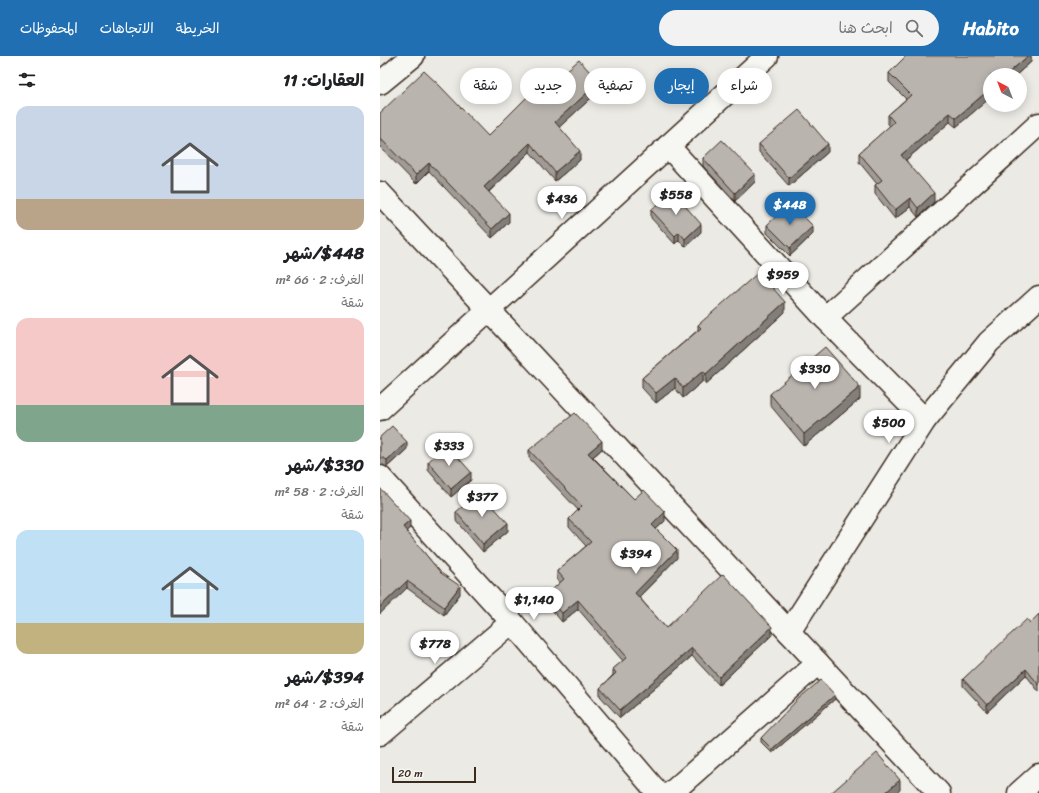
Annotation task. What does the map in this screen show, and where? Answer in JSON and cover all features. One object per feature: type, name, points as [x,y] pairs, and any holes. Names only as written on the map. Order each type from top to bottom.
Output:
[{"type":"street","points":[[380,83],[413,56]]},
{"type":"street","points":[[380,409],[766,56]]},
{"type":"street","points":[[825,318],[1039,124]]},
{"type":"street","points":[[668,146],[825,318],[925,420]]},
{"type":"street","points":[[380,193],[939,793]]},
{"type":"street","points":[[789,632],[925,420],[989,342],[1039,297]]},
{"type":"street","points":[[380,477],[512,622],[658,793]]},
{"type":"street","points":[[380,734],[512,622]]},
{"type":"street","points":[[671,793],[818,663]]},
{"type":"street","points":[[1019,793],[1039,775]]},
{"type":"building","points":[[906,56],[1028,56],[1014,68],[983,68],[983,95],[956,118],[950,113],[901,155],[934,193],[918,208],[910,198],[895,210],[875,185],[882,180],[859,153],[894,122],[888,115],[911,95],[889,73]]},
{"type":"building","points":[[579,60],[586,68],[584,68],[584,96],[576,103],[576,68],[570,68]]},
{"type":"building","points":[[424,71],[488,136],[520,104],[575,104],[555,122],[580,151],[555,172],[530,143],[484,187],[509,213],[492,229],[429,163],[416,175],[380,138],[380,113]]},
{"type":"building","points":[[799,110],[828,144],[789,178],[759,144]]},
{"type":"building","points":[[722,140],[755,174],[735,193],[703,158]]},
{"type":"building","points":[[672,191],[701,224],[685,239],[679,232],[675,236],[651,210]]},
{"type":"building","points":[[790,203],[813,226],[790,248],[767,225]]},
{"type":"building","points":[[759,272],[785,302],[706,374],[703,371],[683,388],[675,378],[656,393],[642,378],[701,328],[698,325]]},
{"type":"building","points":[[825,347],[860,387],[804,434],[770,394]]},
{"type":"building","points":[[575,413],[602,441],[588,453],[634,499],[644,490],[665,512],[652,525],[677,550],[635,593],[666,628],[723,574],[772,627],[719,677],[692,648],[620,710],[600,688],[616,673],[613,669],[627,657],[578,600],[562,613],[546,595],[564,579],[557,571],[591,542],[569,519],[582,506],[529,450]]},
{"type":"building","points":[[392,426],[407,442],[387,460],[380,458],[380,437]]},
{"type":"building","points":[[447,445],[471,472],[451,489],[428,462]]},
{"type":"building","points":[[380,488],[410,521],[403,527],[441,573],[460,586],[444,607],[407,581],[380,607]]},
{"type":"building","points":[[480,492],[508,523],[483,544],[456,512]]},
{"type":"building","points":[[1039,614],[1039,685],[1026,669],[987,705],[963,679],[1027,619],[1030,623]]},
{"type":"building","points":[[821,680],[835,695],[772,749],[761,738],[798,699]]},
{"type":"building","points":[[877,753],[900,780],[885,793],[831,793]]}]
